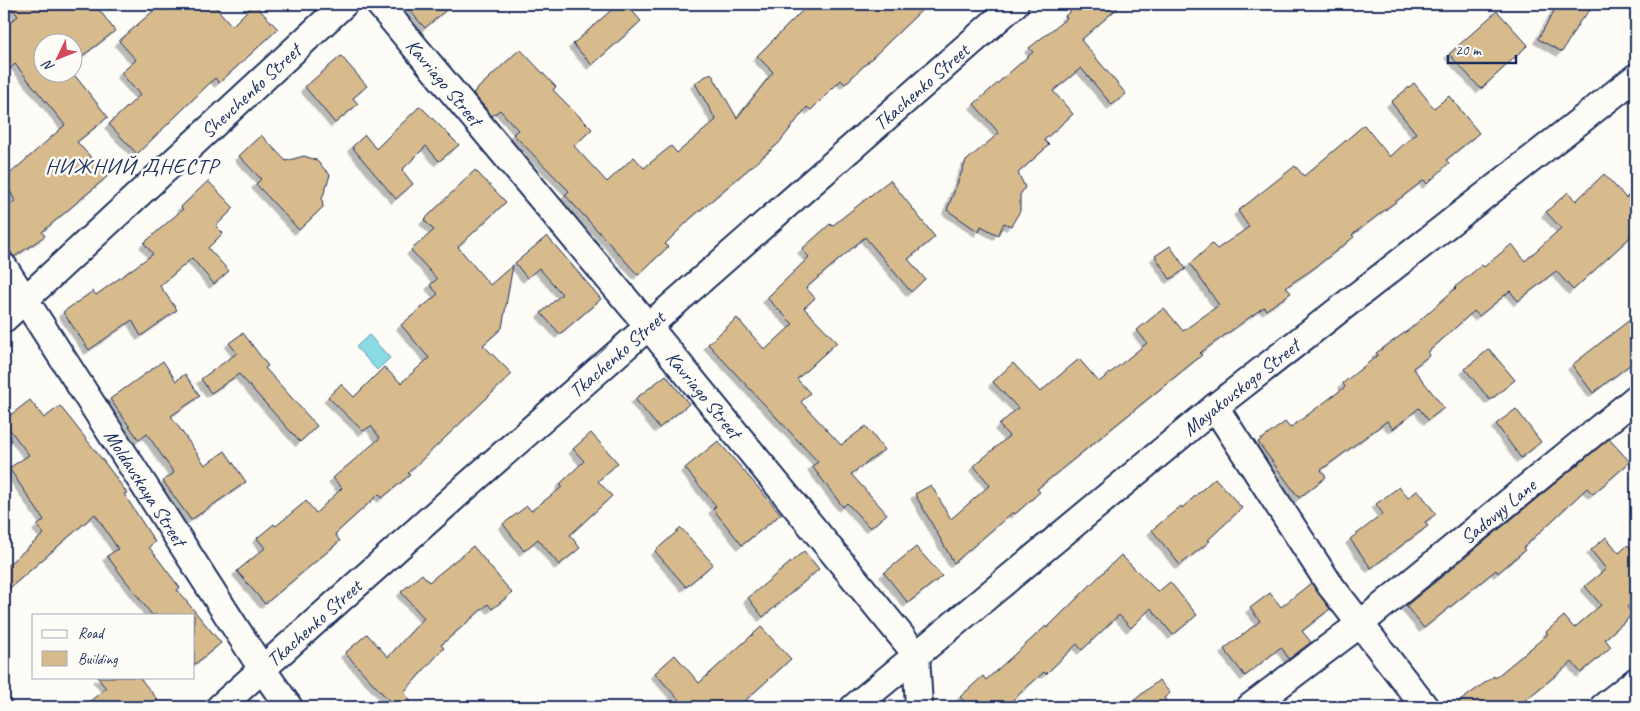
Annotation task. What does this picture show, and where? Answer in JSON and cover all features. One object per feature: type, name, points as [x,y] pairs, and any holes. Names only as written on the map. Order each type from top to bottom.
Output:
[{"type":"street","name":"Shevchenko Street","points":[[4,319],[344,4]]},
{"type":"street","name":"Kavriago Street","points":[[379,4],[648,326],[916,654]]},
{"type":"street","name":"Tkachenko Street","points":[[220,707],[648,326],[1015,4]]},
{"type":"street","name":"Mayakovskogo Street","points":[[854,707],[1216,407],[1636,77]]},
{"type":"street","name":"Moldavskaya Street","points":[[4,266],[262,669],[289,707]]},
{"type":"street","name":"Sadovyy Lane","points":[[1250,707],[1360,624],[1636,398]]},
{"type":"street","points":[[1216,407],[1330,585],[1425,707]]},
{"type":"street","points":[[916,654],[919,707]]},
{"type":"street","points":[[1602,707],[1636,681]]},
{"type":"water","points":[[369,335],[390,358],[377,370],[356,347]]},
{"type":"building","points":[[9,4],[95,4],[115,31],[82,56],[82,32],[32,32],[32,82],[80,82],[108,117],[77,142],[108,176],[42,232],[45,236],[14,257],[4,242],[4,209],[15,201],[4,179],[65,125],[15,64],[4,74],[4,27],[18,16]]},
{"type":"building","points":[[161,4],[213,4],[232,26],[254,4],[278,29],[219,83],[215,78],[137,154],[109,124],[140,95],[121,73],[136,60],[119,41]]},
{"type":"building","points":[[404,4],[453,4],[425,28]]},
{"type":"building","points":[[618,4],[626,4],[641,21],[592,65],[573,44]]},
{"type":"building","points":[[809,4],[928,4],[845,84],[841,80],[811,110],[807,107],[779,143],[691,218],[665,244],[668,247],[638,275],[565,195],[569,191],[513,134],[518,130],[500,110],[492,116],[473,93],[520,49],[556,87],[553,90],[592,129],[574,146],[607,182],[634,157],[644,168],[671,146],[677,153],[716,120],[695,83],[711,73],[737,118],[773,72],[757,56]]},
{"type":"building","points":[[1078,4],[1122,4],[1081,40],[1126,94],[1112,105],[1081,68],[1053,91],[1073,114],[1044,140],[1049,145],[1018,173],[1025,187],[1020,195],[1020,211],[1011,226],[1004,223],[998,235],[981,226],[979,232],[947,210],[966,161],[999,133],[974,104],[1033,52],[1029,48],[1067,18],[1065,16]]},
{"type":"building","points":[[1558,4],[1596,4],[1580,21],[1562,52],[1538,39]]},
{"type":"building","points":[[1497,11],[1528,45],[1481,89],[1449,54]]},
{"type":"building","points":[[341,56],[367,86],[353,98],[358,104],[335,123],[305,87]]},
{"type":"building","points":[[1414,83],[1434,108],[1449,96],[1479,133],[1446,160],[1449,163],[1427,184],[1424,180],[1352,235],[1354,237],[1313,269],[1286,287],[1291,293],[1266,310],[1264,307],[1200,353],[1202,355],[1037,489],[1040,492],[1015,514],[1013,512],[954,563],[915,494],[931,485],[951,519],[990,485],[974,466],[1009,436],[999,425],[1018,408],[993,382],[1013,363],[1040,392],[1079,359],[1099,382],[1147,343],[1137,330],[1164,308],[1183,331],[1219,305],[1190,264],[1212,244],[1217,249],[1249,227],[1238,211],[1295,166],[1304,176],[1364,125],[1390,157],[1416,133],[1391,102]]},
{"type":"building","points":[[420,106],[459,145],[439,161],[426,146],[402,170],[413,184],[396,199],[352,147],[365,135],[376,149]]},
{"type":"building","points":[[261,135],[286,161],[304,156],[316,160],[330,175],[322,199],[323,207],[299,230],[256,184],[261,179],[239,156]]},
{"type":"building","points":[[475,170],[506,202],[458,247],[490,285],[513,265],[502,328],[483,345],[512,374],[408,473],[410,475],[382,498],[379,494],[335,534],[340,541],[265,604],[237,571],[265,548],[257,538],[274,524],[276,526],[306,501],[316,513],[342,488],[333,478],[380,438],[371,426],[363,431],[328,397],[341,384],[354,397],[384,367],[401,383],[429,358],[401,325],[438,294],[430,285],[437,279],[411,250],[434,230],[424,220]]},
{"type":"building","points":[[1604,174],[1626,198],[1636,188],[1636,232],[1573,290],[1556,271],[1518,301],[1510,291],[1479,316],[1474,311],[1428,352],[1430,355],[1413,368],[1444,408],[1428,420],[1419,408],[1393,429],[1387,421],[1321,470],[1326,477],[1299,498],[1258,442],[1285,422],[1290,428],[1345,387],[1343,383],[1378,355],[1376,353],[1410,329],[1455,287],[1512,244],[1525,261],[1561,228],[1546,212],[1568,192],[1576,201]]},
{"type":"building","points":[[890,180],[935,237],[908,259],[925,279],[911,292],[865,237],[806,288],[815,298],[804,308],[837,342],[797,379],[810,393],[801,402],[841,445],[866,426],[884,450],[851,474],[887,514],[870,528],[847,503],[843,507],[812,466],[818,462],[708,344],[737,318],[765,350],[793,324],[767,298],[809,257],[802,249],[830,224],[832,226]]},
{"type":"building","points":[[208,181],[234,208],[216,226],[223,233],[208,248],[229,271],[214,284],[192,258],[160,286],[177,310],[141,336],[132,320],[89,350],[63,312],[93,291],[96,295],[153,254],[144,243],[183,209],[181,207]]},
{"type":"building","points":[[547,236],[601,299],[560,334],[541,313],[562,294],[539,268],[527,278],[515,263]]},
{"type":"building","points":[[1170,246],[1186,269],[1170,279],[1155,256]]},
{"type":"building","points":[[1636,315],[1636,360],[1593,393],[1572,365]]},
{"type":"building","points":[[243,333],[268,366],[265,368],[317,426],[300,442],[239,374],[211,393],[201,379],[237,353],[229,343]]},
{"type":"building","points":[[1489,349],[1515,380],[1490,400],[1465,369]]},
{"type":"building","points":[[163,361],[176,381],[185,374],[200,396],[171,416],[205,465],[225,451],[246,482],[191,520],[163,481],[174,473],[147,434],[139,440],[110,399]]},
{"type":"building","points":[[666,375],[689,404],[659,428],[635,399]]},
{"type":"building","points":[[30,400],[44,418],[60,406],[127,493],[124,494],[155,542],[149,547],[180,588],[177,590],[221,643],[195,664],[195,614],[151,614],[107,556],[118,549],[95,514],[4,593],[4,568],[44,534],[37,526],[44,520],[9,468],[29,455],[4,420]]},
{"type":"building","points":[[1516,409],[1541,442],[1521,458],[1496,424]]},
{"type":"building","points":[[591,433],[618,463],[598,481],[612,496],[570,535],[580,548],[559,565],[538,539],[524,551],[503,524],[527,506],[531,511],[562,487],[560,484],[584,461],[573,449]]},
{"type":"building","points":[[1609,439],[1630,462],[1593,494],[1587,488],[1523,548],[1525,550],[1498,573],[1496,570],[1424,628],[1406,606]]},
{"type":"building","points":[[718,441],[781,514],[742,545],[713,509],[716,506],[685,468]]},
{"type":"building","points":[[1215,478],[1242,508],[1208,540],[1210,541],[1180,565],[1152,530],[1181,506],[1182,508]]},
{"type":"building","points":[[1399,487],[1408,498],[1418,490],[1436,514],[1425,522],[1428,526],[1371,568],[1350,539],[1383,514],[1376,504]]},
{"type":"building","points":[[681,528],[713,564],[686,587],[655,551]]},
{"type":"building","points":[[1606,537],[1619,553],[1628,545],[1636,555],[1636,599],[1627,607],[1633,614],[1605,639],[1611,647],[1581,673],[1572,662],[1517,707],[1452,707],[1494,676],[1495,678],[1548,634],[1546,632],[1564,616],[1574,628],[1601,605],[1585,586],[1606,569],[1591,550]]},
{"type":"building","points":[[473,546],[512,593],[492,609],[488,604],[441,645],[444,648],[404,692],[415,707],[395,707],[345,653],[367,634],[388,657],[424,618],[401,592],[422,574],[429,582]]},
{"type":"building","points":[[916,547],[942,576],[908,603],[884,573]]},
{"type":"building","points":[[804,551],[819,569],[763,617],[748,598]]},
{"type":"building","points":[[1121,555],[1158,592],[1170,582],[1197,615],[1173,635],[1151,608],[1131,628],[1119,615],[1082,650],[1077,644],[1046,674],[1044,672],[1005,707],[970,707],[960,697],[983,676],[986,680],[1046,626],[1047,628]]},
{"type":"building","points":[[1311,583],[1330,609],[1302,631],[1311,642],[1289,659],[1281,647],[1245,676],[1224,649],[1260,621],[1250,608],[1270,593],[1281,607]]},
{"type":"building","points":[[761,627],[791,659],[738,707],[685,707],[655,673],[675,655],[699,683]]},
{"type":"building","points":[[98,678],[140,678],[158,700],[149,707],[83,707],[106,688]]},
{"type":"building","points":[[1159,680],[1170,693],[1164,698],[1171,707],[1126,707]]},
{"type":"district","name":"НИЖНИЙ ДНЕСТР","points":[[132,165]]}]
